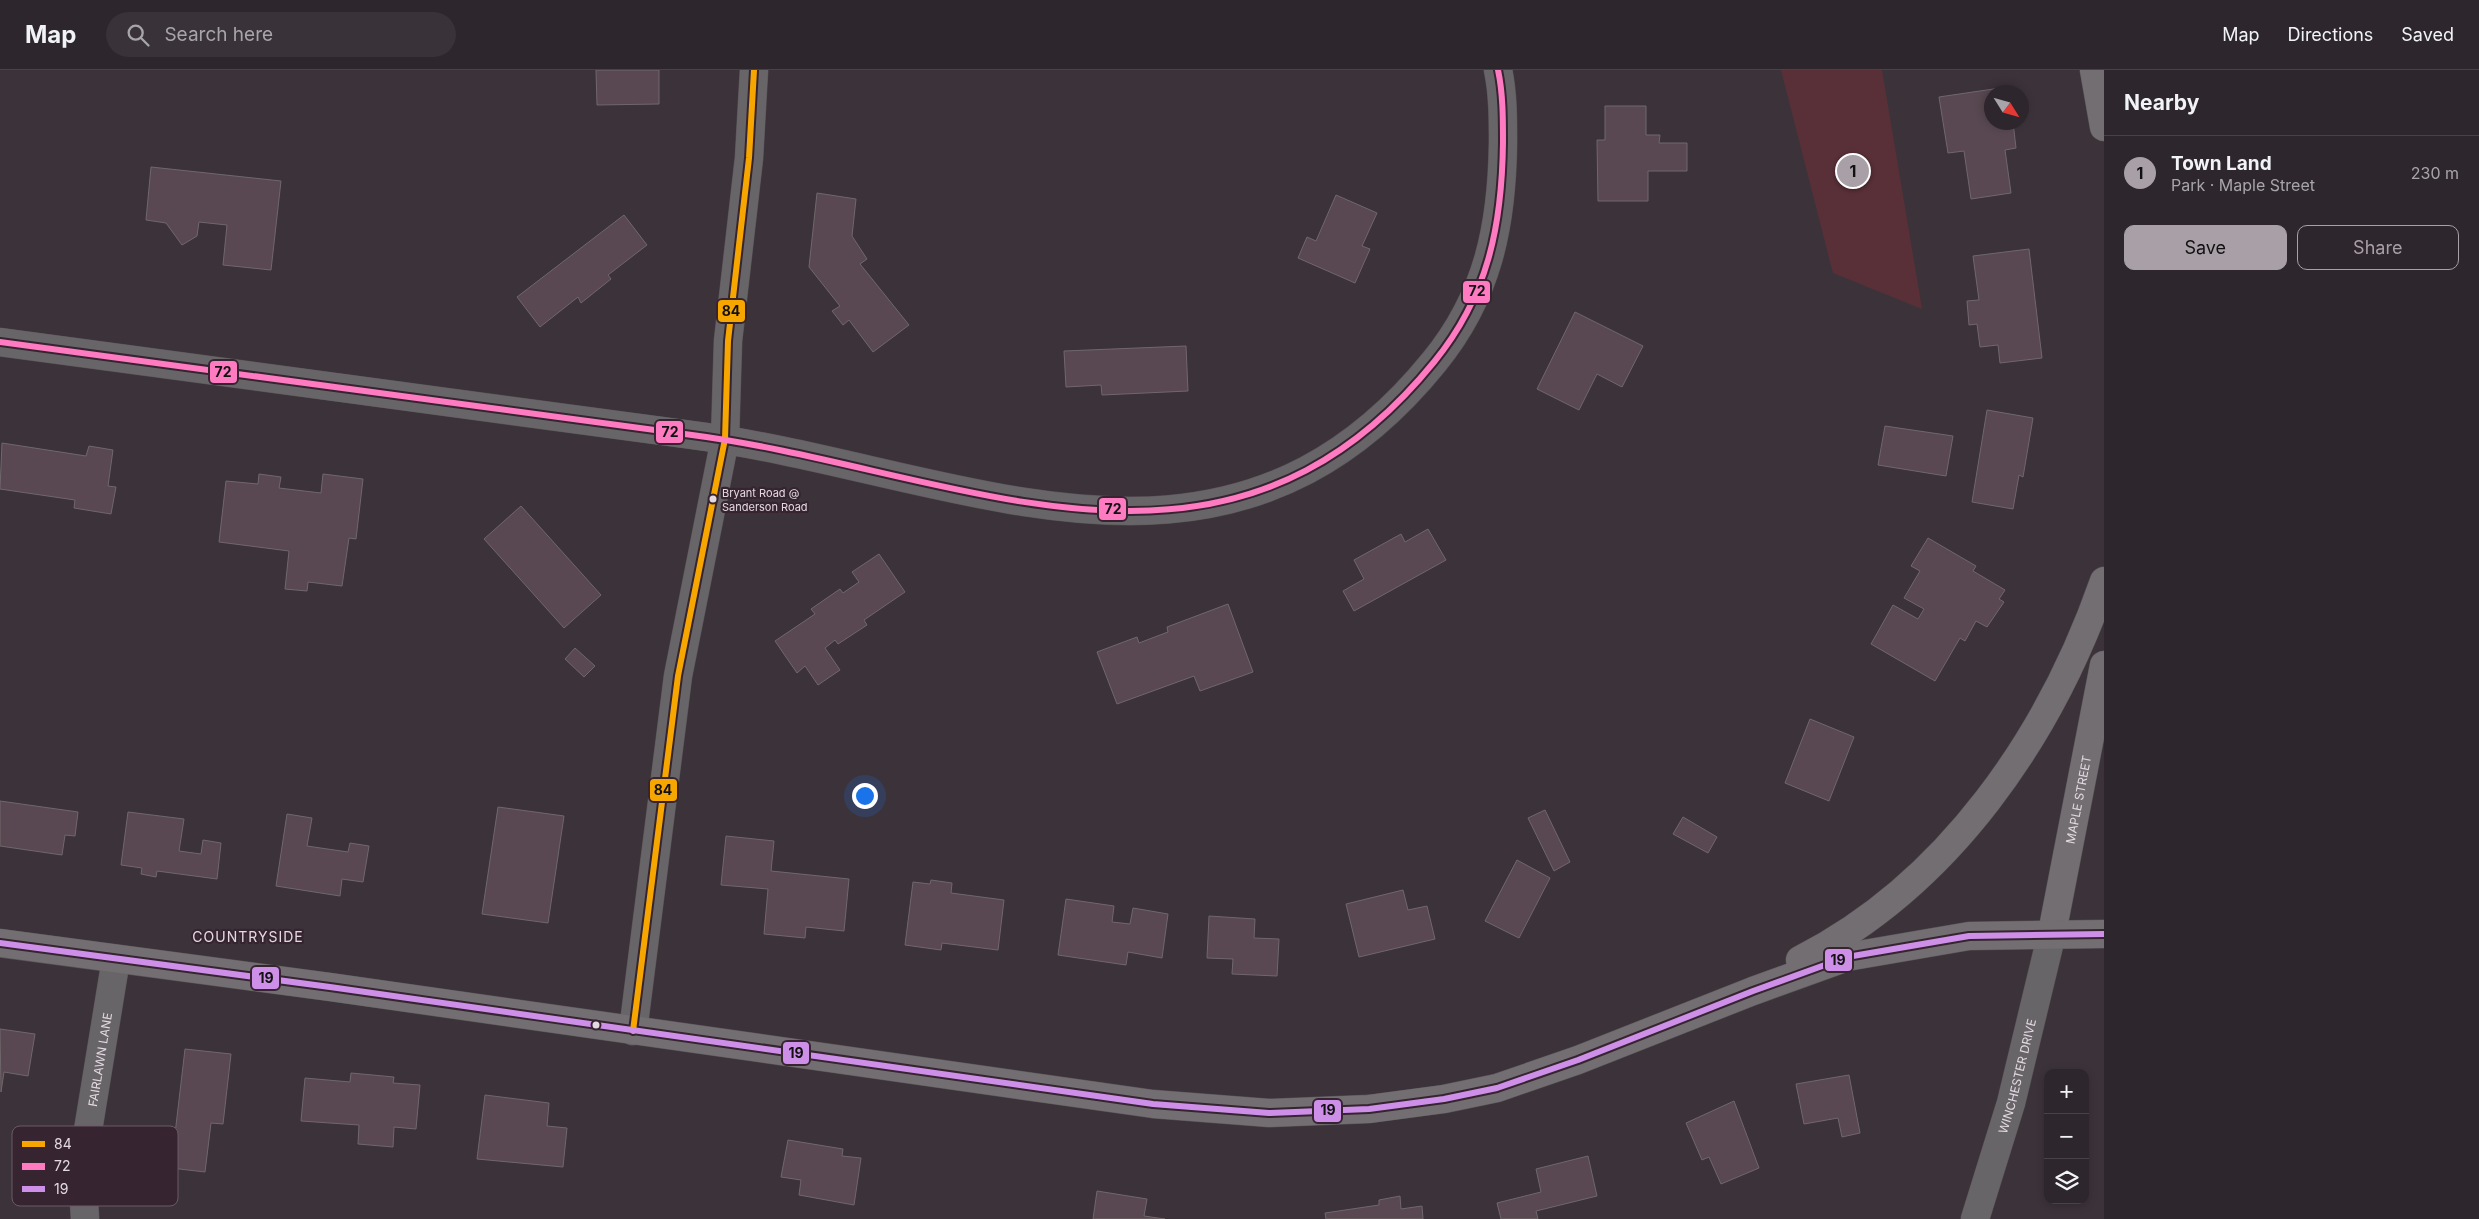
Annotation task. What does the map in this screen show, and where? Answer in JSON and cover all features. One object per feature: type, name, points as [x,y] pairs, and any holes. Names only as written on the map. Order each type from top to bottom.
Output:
[{"type":"main road","points":[[2099,86],[2104,127]]},
{"type":"main road","points":[[1658,1030],[1807,956],[1844,935],[1926,869],[1968,825],[2023,750],[2047,711],[2069,668],[2104,580]]},
{"type":"main road","name":"MAPLE STREET","points":[[2052,933],[2104,665]]},
{"type":"main road","points":[[0,943],[330,986],[633,1031],[1153,1104],[1269,1113],[1369,1109],[1444,1099],[1497,1088],[1658,1030],[1752,991],[1848,957],[1969,936],[2052,933],[2104,934]]},
{"type":"street","points":[[633,1031],[678,676],[725,439],[728,341],[750,158],[754,70]]},
{"type":"street","points":[[0,342],[725,439],[991,498],[1095,510],[1147,512],[1202,506],[1256,494],[1306,472],[1348,446],[1385,416],[1419,380],[1449,343],[1472,304],[1490,261],[1502,184],[1503,132],[1498,70]]},
{"type":"street","name":"WINCHESTER DRIVE","points":[[1975,1219],[2011,1103],[2052,933]]},
{"type":"street","name":"FAIRLAWN LANE","points":[[89,1126],[116,959]]},
{"type":"street","name":"FAIRLAWN LANE","points":[[84,1206],[85,1219]]},
{"type":"shaded area","points":[[1781,70],[1882,70],[1922,309],[1833,273]]},
{"type":"building","points":[[596,70],[659,70],[659,104],[597,105]]},
{"type":"building","points":[[1984,90],[1984,130],[2014,130],[2016,148],[2005,150],[2011,193],[1971,199],[1964,151],[1948,153],[1939,97]]},
{"type":"building","points":[[1605,106],[1646,106],[1646,135],[1660,135],[1659,143],[1687,143],[1687,171],[1648,171],[1648,201],[1598,201],[1597,140],[1605,140]]},
{"type":"building","points":[[151,167],[281,181],[271,270],[223,265],[227,225],[199,222],[197,236],[182,245],[166,223],[146,220]]},
{"type":"building","points":[[817,193],[856,199],[852,236],[867,259],[860,264],[909,325],[873,352],[849,320],[843,325],[832,311],[840,306],[809,267]]},
{"type":"building","points":[[1336,195],[1377,213],[1362,246],[1370,249],[1355,283],[1298,258],[1307,237],[1316,241]]},
{"type":"building","points":[[624,215],[647,245],[608,275],[611,279],[581,303],[578,297],[540,327],[517,297]]},
{"type":"building","points":[[2029,249],[2042,358],[2000,363],[1998,345],[1980,347],[1977,324],[1969,325],[1967,301],[1979,300],[1973,256]]},
{"type":"building","points":[[1575,312],[1643,346],[1622,387],[1597,374],[1579,410],[1537,389]]},
{"type":"building","points":[[1186,346],[1188,391],[1102,395],[1101,385],[1066,387],[1064,351]]},
{"type":"building","points":[[1987,410],[2033,418],[2023,477],[2019,475],[2013,509],[1972,502]]},
{"type":"building","points":[[1885,426],[1953,436],[1946,476],[1878,465]]},
{"type":"building","points":[[2,443],[86,456],[89,446],[113,450],[108,486],[116,487],[111,514],[74,508],[75,500],[0,489]]},
{"type":"building","points":[[259,474],[281,477],[279,488],[321,493],[323,474],[363,479],[356,539],[349,538],[342,586],[308,582],[307,591],[285,589],[289,551],[219,542],[226,481],[258,484]]},
{"type":"building","points":[[521,506],[601,595],[564,628],[484,539]]},
{"type":"building","points":[[1428,529],[1446,560],[1354,611],[1343,591],[1364,579],[1354,560],[1401,534],[1405,542]]},
{"type":"building","points":[[1928,538],[1976,566],[1973,571],[2005,590],[1999,599],[2004,602],[1987,627],[1976,621],[1965,641],[1960,638],[1935,681],[1871,644],[1893,605],[1918,619],[1924,609],[1904,598],[1920,571],[1911,566]]},
{"type":"building","points":[[879,554],[905,592],[864,620],[867,625],[838,644],[835,640],[825,648],[840,670],[818,685],[805,666],[797,673],[775,641],[815,614],[811,609],[840,589],[843,593],[859,582],[852,572]]},
{"type":"building","points":[[1228,604],[1253,672],[1200,691],[1194,676],[1117,704],[1097,652],[1137,637],[1139,643],[1168,632],[1167,627]]},
{"type":"building","points":[[575,648],[595,666],[584,677],[565,659]]},
{"type":"building","points":[[1810,719],[1854,737],[1829,801],[1785,783]]},
{"type":"building","points":[[0,801],[78,812],[75,836],[65,835],[62,855],[0,846]]},
{"type":"building","points":[[498,807],[564,816],[548,923],[482,914]]},
{"type":"building","points":[[1545,810],[1570,862],[1554,871],[1528,818]]},
{"type":"building","points":[[128,812],[184,819],[179,851],[201,854],[203,840],[221,843],[217,879],[157,871],[156,877],[141,874],[142,868],[121,865]]},
{"type":"building","points":[[287,814],[312,818],[307,846],[348,852],[350,843],[369,846],[363,882],[342,879],[340,896],[276,886]]},
{"type":"building","points":[[1683,817],[1717,837],[1708,853],[1673,834]]},
{"type":"building","points":[[726,836],[774,841],[771,871],[849,879],[844,931],[806,927],[805,938],[764,934],[768,889],[721,885]]},
{"type":"building","points":[[1517,860],[1550,878],[1519,938],[1485,921]]},
{"type":"building","points":[[931,880],[952,883],[951,893],[1004,900],[998,950],[942,943],[941,950],[905,945],[913,882],[930,884]]},
{"type":"building","points":[[1403,890],[1408,910],[1427,906],[1435,939],[1359,957],[1346,904]]},
{"type":"building","points":[[1066,899],[1114,906],[1112,922],[1130,924],[1133,908],[1168,914],[1162,958],[1128,952],[1126,965],[1058,955]]},
{"type":"building","points":[[1209,916],[1255,919],[1254,938],[1279,939],[1277,976],[1232,974],[1233,959],[1207,958]]},
{"type":"building","points":[[0,1029],[35,1034],[28,1076],[4,1072],[1,1092]]},
{"type":"building","points":[[185,1049],[231,1054],[223,1124],[211,1123],[205,1172],[178,1169],[178,1126],[176,1126]]},
{"type":"building","points":[[351,1073],[394,1077],[393,1083],[420,1085],[416,1129],[394,1127],[393,1147],[358,1144],[359,1125],[301,1121],[305,1078],[350,1082]]},
{"type":"building","points":[[1849,1075],[1860,1133],[1842,1137],[1838,1118],[1804,1124],[1796,1084]]},
{"type":"building","points":[[485,1095],[549,1103],[547,1126],[567,1128],[563,1167],[477,1159]]},
{"type":"building","points":[[1734,1101],[1759,1168],[1721,1184],[1709,1157],[1702,1160],[1686,1123]]},
{"type":"building","points":[[788,1140],[843,1149],[842,1156],[861,1158],[854,1205],[799,1195],[801,1180],[781,1177]]},
{"type":"building","points":[[1588,1156],[1597,1196],[1536,1211],[1538,1219],[1501,1219],[1497,1203],[1541,1192],[1536,1169]]},
{"type":"building","points":[[1097,1191],[1147,1199],[1144,1216],[1165,1219],[1093,1219]]},
{"type":"building","points":[[1400,1196],[1401,1209],[1422,1206],[1423,1219],[1326,1219],[1325,1213],[1379,1205],[1379,1200]]},
{"type":"transit line","name":"84","points":[[633,1031],[678,676],[725,439],[728,341],[749,158],[754,70]]},
{"type":"transit line","name":"72","points":[[0,342],[692,435],[792,453],[988,496],[1084,509],[1177,509],[1267,488],[1352,441],[1434,362],[1467,312],[1479,286],[1495,231],[1502,173],[1503,142],[1502,97],[1498,70]]},
{"type":"transit line","name":"19","points":[[0,943],[330,987],[1153,1104],[1269,1113],[1369,1109],[1444,1099],[1497,1088],[1578,1060],[1753,991],[1847,957],[1969,936],[2104,934]]},
{"type":"place","name":"Town Land","points":[[1853,171]]},
{"type":"place","name":"Bryant Road @ Sanderson Road","points":[[713,499]]},
{"type":"district","name":"COUNTRYSIDE","points":[[248,936]]}]
